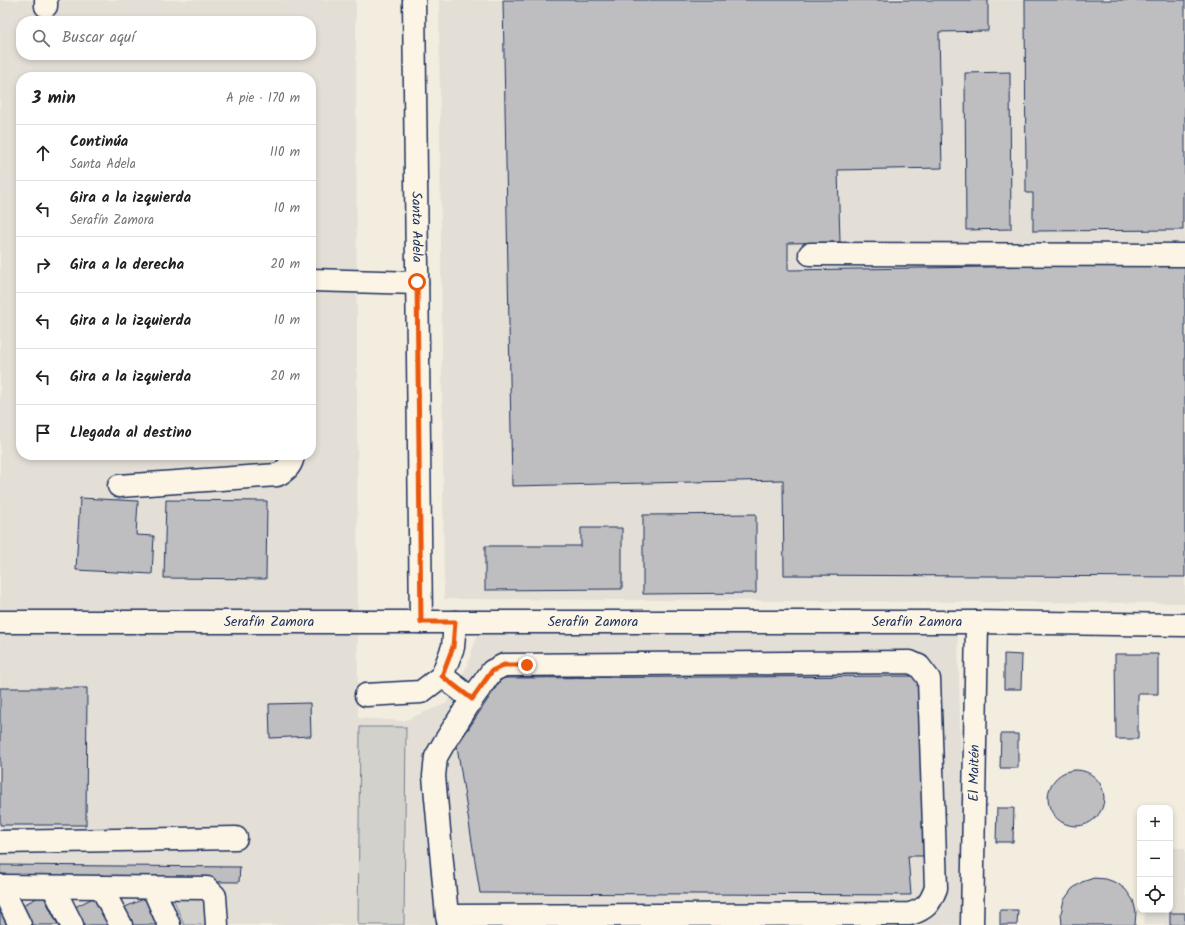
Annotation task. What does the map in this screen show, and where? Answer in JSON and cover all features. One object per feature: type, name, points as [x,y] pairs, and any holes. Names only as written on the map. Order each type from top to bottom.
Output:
[{"type":"street","name":"Santa Adela","points":[[414,0],[421,622]]},
{"type":"street","points":[[810,254],[1185,256]]},
{"type":"street","points":[[316,280],[417,282]]},
{"type":"street","points":[[119,486],[277,475],[288,468],[291,460]]},
{"type":"street","name":"Serafín Zamora","points":[[0,622],[978,622],[1185,626]]},
{"type":"street","points":[[366,695],[421,692],[442,676],[453,647],[455,622]]},
{"type":"street","name":"El Maitén","points":[[972,925],[978,622]]},
{"type":"street","points":[[910,662],[918,666],[929,679],[936,888],[933,897],[922,910],[910,914],[448,920],[434,776],[436,757],[472,699],[492,671],[504,665],[910,662]]},
{"type":"street","points":[[442,676],[472,699]]},
{"type":"street","points":[[0,842],[236,838]]},
{"type":"street","points":[[20,925],[1,886],[207,888],[215,896],[217,925]]},
{"type":"street","points":[[53,887],[72,925]]},
{"type":"street","points":[[101,887],[121,925]]},
{"type":"street","points":[[153,888],[169,925]]},
{"type":"shaded area","points":[[0,0],[356,0],[358,718],[403,721],[447,703],[467,666],[478,633],[958,635],[965,925],[0,925]]},
{"type":"shaded area","points":[[439,0],[1185,0],[1185,603],[444,599]]},
{"type":"shaded area","points":[[360,727],[406,727],[404,925],[358,925]]},
{"type":"shaded area","points":[[1173,848],[1185,848],[1185,925],[1144,925],[1145,913],[1173,913]]},
{"type":"shaded area","points":[[205,897],[206,925],[184,925],[173,898]]},
{"type":"building","points":[[503,0],[988,0],[988,31],[939,32],[942,168],[838,170],[840,242],[788,243],[788,270],[1185,264],[1185,577],[784,575],[783,480],[512,486]]},
{"type":"building","points":[[1025,0],[1185,0],[1185,192],[1183,192],[1183,230],[1033,231],[1033,193],[1026,193]]},
{"type":"building","points":[[1010,72],[1011,229],[966,230],[965,73]]},
{"type":"building","points":[[80,498],[138,501],[136,535],[154,536],[152,574],[76,570]]},
{"type":"building","points":[[166,500],[267,501],[266,579],[164,578]]},
{"type":"building","points":[[756,514],[756,593],[643,594],[643,515]]},
{"type":"building","points":[[581,528],[622,528],[622,589],[485,590],[485,546],[581,546]]},
{"type":"building","points":[[1004,654],[1022,655],[1021,689],[1004,689]]},
{"type":"building","points":[[1115,654],[1158,654],[1158,694],[1138,694],[1138,739],[1116,739]]},
{"type":"building","points":[[920,676],[927,856],[908,856],[911,895],[480,893],[457,746],[502,678]]},
{"type":"building","points":[[0,688],[87,688],[86,825],[0,825]]},
{"type":"building","points":[[310,703],[311,736],[270,738],[269,704]]},
{"type":"building","points":[[1001,734],[1018,734],[1018,768],[1000,768]]},
{"type":"building","points":[[1076,770],[1087,772],[1096,778],[1102,787],[1104,798],[1102,809],[1096,818],[1087,824],[1076,826],[1065,824],[1056,818],[1050,809],[1048,798],[1050,787],[1056,778],[1065,772]]},
{"type":"building","points":[[997,808],[1014,808],[1013,842],[996,842]]},
{"type":"building","points":[[0,865],[240,867],[239,882],[0,880]]},
{"type":"building","points":[[1094,878],[1106,879],[1117,883],[1126,890],[1133,900],[1136,912],[1135,925],[1062,925],[1061,913],[1064,900],[1072,889],[1082,882]]},
{"type":"building","points":[[43,895],[58,925],[27,925],[19,907]]},
{"type":"building","points":[[97,896],[110,925],[79,925],[71,909]]},
{"type":"building","points":[[148,897],[161,925],[131,925],[123,908]]},
{"type":"building","points":[[1000,910],[1018,910],[1017,925],[1000,925]]},
{"type":"building","points":[[0,911],[7,925],[0,925]]},
{"type":"building","points":[[1170,913],[1185,913],[1185,925],[1170,925]]},
{"type":"route","points":[[417,282],[421,622],[455,622],[453,647],[442,676],[472,699],[492,671],[504,665],[527,665]]}]
